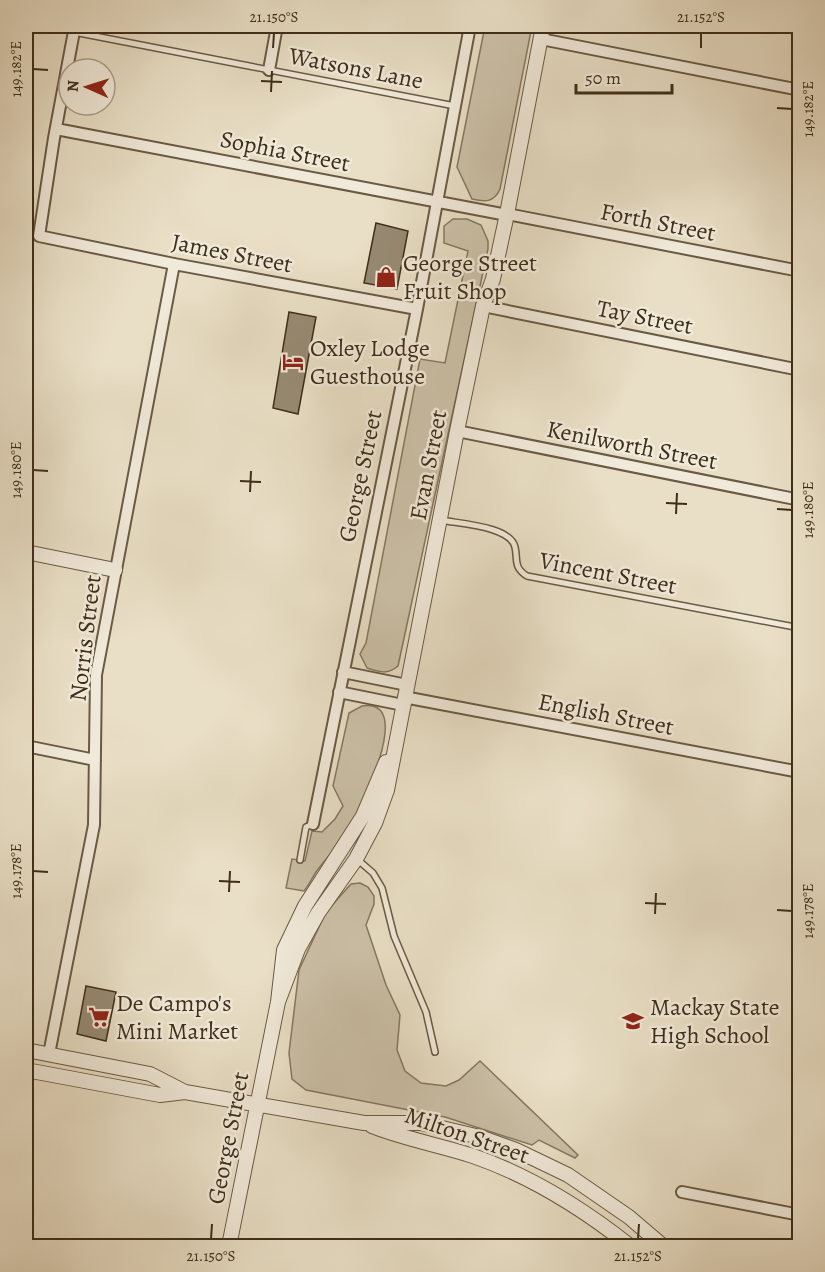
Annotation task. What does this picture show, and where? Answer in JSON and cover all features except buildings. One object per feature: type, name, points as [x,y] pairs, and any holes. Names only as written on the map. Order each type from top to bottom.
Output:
[{"type":"street","points":[[269,69],[277,26]]},
{"type":"street","name":"George Street","points":[[313,824],[417,309],[470,26]]},
{"type":"street","points":[[56,129],[74,29]]},
{"type":"street","points":[[542,32],[800,90]]},
{"type":"street","name":"Evan Street","points":[[356,859],[375,823],[387,790],[457,431],[483,306],[493,279],[507,215],[542,32]]},
{"type":"street","name":"Sophia Street","points":[[56,129],[507,215]]},
{"type":"street","name":"James Street","points":[[56,129],[39,236],[174,264],[417,309]]},
{"type":"street","name":"Forth Street","points":[[507,215],[800,271]]},
{"type":"street","name":"Norris Street","points":[[49,1054],[94,825],[96,675],[174,264]]},
{"type":"street","name":"Tay Street","points":[[483,306],[800,370]]},
{"type":"street","name":"Kenilworth Street","points":[[457,431],[800,500]]},
{"type":"street","points":[[26,552],[115,570]]},
{"type":"street","points":[[343,672],[405,695]]},
{"type":"street","points":[[339,692],[405,695]]},
{"type":"street","name":"English Street","points":[[405,695],[800,772]]},
{"type":"street","name":"Evan Street","points":[[343,850],[368,808],[396,739]]},
{"type":"street","points":[[26,746],[95,759]]},
{"type":"street","points":[[343,850],[356,859]]},
{"type":"street","name":"George Street","points":[[229,1246],[278,1002],[281,963],[293,927],[313,892],[343,850]]},
{"type":"street","name":"George Street","points":[[278,1002],[303,940],[356,859]]},
{"type":"street","name":"Milton Street","points":[[26,1050],[150,1074],[185,1092]]},
{"type":"street","points":[[46,1074],[49,1054]]},
{"type":"street","name":"Milton Street","points":[[26,1070],[160,1095],[185,1092],[364,1123],[421,1123],[472,1135],[530,1156],[596,1192],[663,1246]]},
{"type":"street","name":"Milton Street","points":[[364,1123],[409,1140],[462,1152],[508,1170],[555,1193],[630,1246]]},
{"type":"street","points":[[682,1192],[800,1215]]},
{"type":"lane","name":"Watsons Lane","points":[[74,29],[455,106]]},
{"type":"lane","name":"Vincent Street","points":[[440,520],[505,533],[514,544],[517,567],[526,576],[800,628]]},
{"type":"lane","name":"George Street","points":[[300,860],[306,827],[313,824]]},
{"type":"lane","points":[[356,859],[373,873],[382,888],[397,945],[426,1012],[435,1052]]},
{"type":"shaded area","points":[[485,26],[532,26],[500,189],[495,197],[485,201],[472,199],[457,167]]},
{"type":"shaded area","points":[[453,219],[467,219],[481,225],[488,241],[488,249],[398,666],[391,671],[379,671],[367,668],[360,654],[366,643],[420,359],[445,363],[468,251],[444,243],[444,226]]},
{"type":"shaded area","points":[[362,706],[378,708],[385,720],[379,760],[361,805],[345,835],[304,891],[286,888],[292,859],[305,861],[312,831],[322,832],[335,819],[343,806],[333,786],[349,713]]},
{"type":"shaded area","points":[[360,883],[368,887],[374,896],[374,904],[366,925],[386,985],[400,1015],[397,1050],[405,1071],[421,1083],[446,1086],[459,1080],[480,1061],[578,1155],[575,1158],[539,1140],[532,1145],[445,1117],[306,1090],[292,1079],[289,1053],[299,970],[326,912],[351,884]]},
{"type":"waterway","points":[[574,1241],[581,1246]]},
{"type":"place","name":"George Street Fruit Shop","points":[[386,277]]},
{"type":"place","name":"Oxley Lodge Guesthouse","points":[[293,362]]},
{"type":"place","name":"De Campo's Mini Market","points":[[99,1017]]},
{"type":"place","name":"Mackay State High School","points":[[633,1021]]}]
